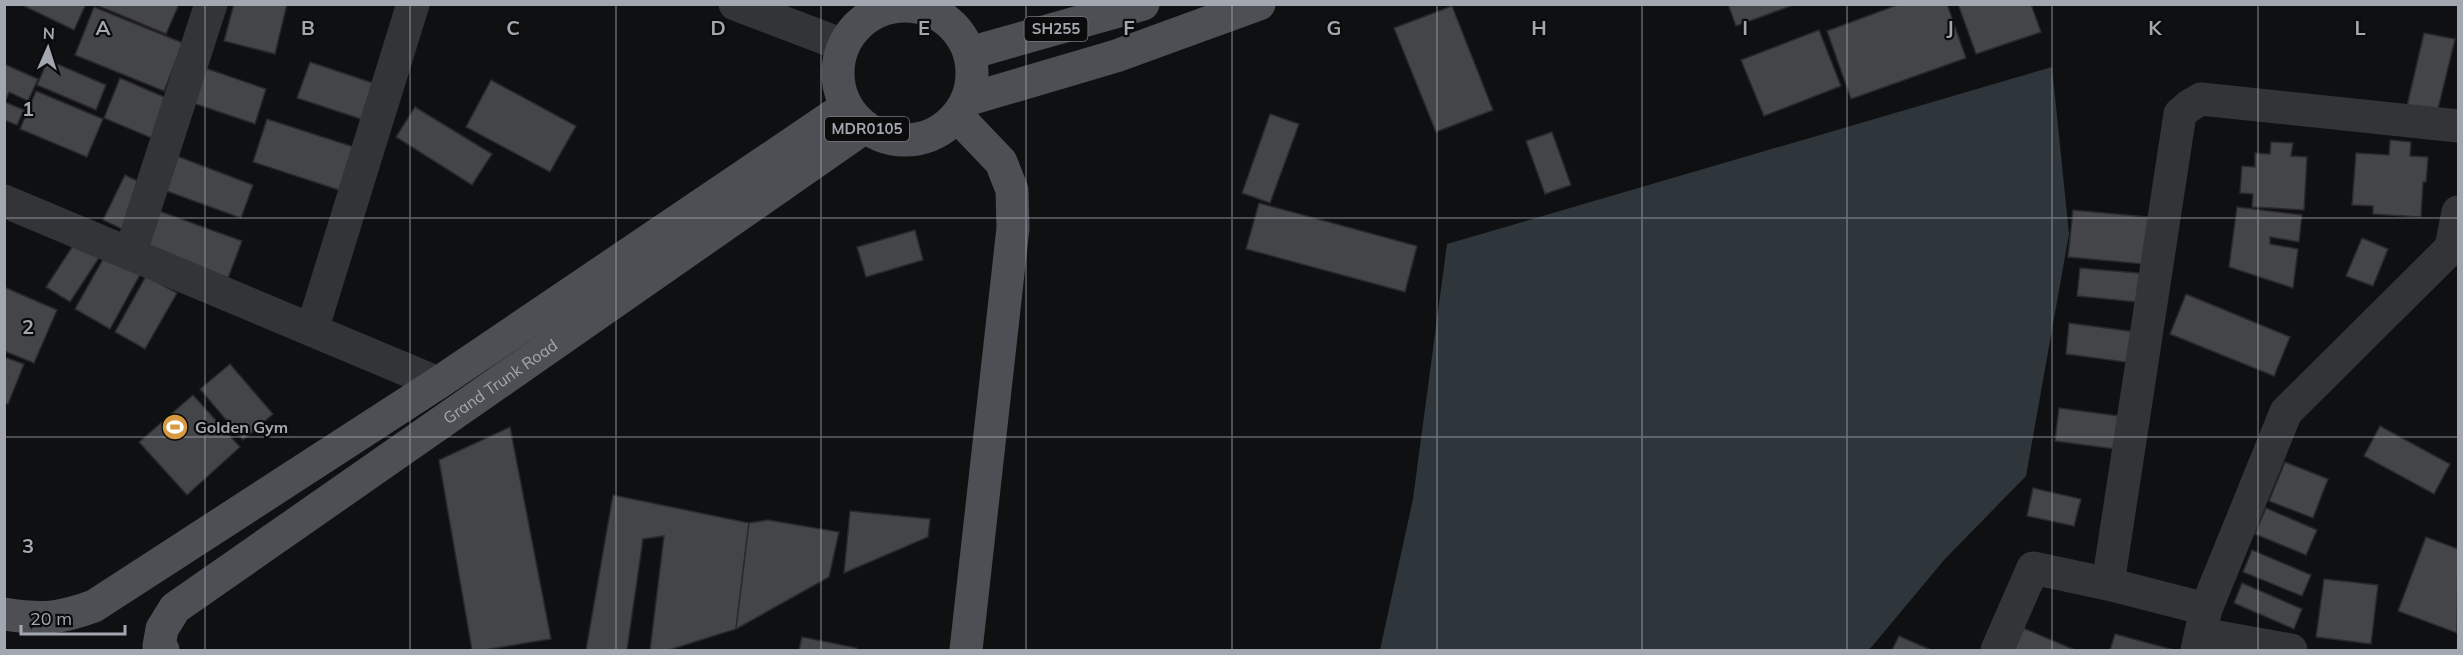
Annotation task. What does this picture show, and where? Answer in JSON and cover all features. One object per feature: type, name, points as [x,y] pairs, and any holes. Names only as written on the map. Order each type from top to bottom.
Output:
[{"type":"main road","name":"SH255","points":[[970,53],[1143,4]]},
{"type":"main road","name":"SH255","points":[[964,108],[1259,4]]},
{"type":"main road","points":[[843,45],[871,10],[904,5],[923,6],[943,17],[960,33],[970,53],[973,75],[964,108],[1001,162],[1012,190],[1013,228],[966,651]]},
{"type":"main road","name":"MDR0105","points":[[843,45],[838,65],[838,87],[855,117],[878,135],[899,141],[921,139],[941,131],[964,108]]},
{"type":"main road","name":"Grand Trunk Road","points":[[4,614],[33,619],[66,616],[94,606],[438,383],[573,292],[855,117]]},
{"type":"main road","name":"Grand Trunk Road","points":[[163,651],[159,646],[162,629],[175,608],[855,117]]},
{"type":"street","points":[[130,254],[211,4]]},
{"type":"street","points":[[312,330],[413,4]]},
{"type":"street","points":[[735,4],[843,45]]},
{"type":"street","points":[[2108,584],[2180,114],[2201,99],[2458,126]]},
{"type":"street","points":[[4,201],[438,383]]},
{"type":"street","points":[[2201,631],[2286,412],[2455,247],[2458,212]]},
{"type":"street","points":[[1997,651],[2033,568],[2108,584],[2201,631],[2291,651]]},
{"type":"shaded area","points":[[2052,67],[2069,234],[2026,476],[1944,560],[1869,650],[1380,650],[1413,499],[1447,244]]},
{"type":"building","points":[[20,4],[86,4],[74,30]]},
{"type":"building","points":[[94,4],[179,4],[166,34]]},
{"type":"building","points":[[234,4],[287,4],[275,54],[224,41]]},
{"type":"building","points":[[1728,4],[1796,4],[1736,26]]},
{"type":"building","points":[[1900,4],[1947,4],[1966,58],[1851,99],[1827,31]]},
{"type":"building","points":[[1958,4],[2031,4],[2041,32],[1976,54]]},
{"type":"building","points":[[1452,6],[1493,110],[1436,132],[1394,28]]},
{"type":"building","points":[[94,7],[183,43],[164,91],[75,55]]},
{"type":"building","points":[[1819,30],[1841,86],[1764,116],[1741,60]]},
{"type":"building","points":[[2424,33],[2455,39],[2437,113],[2407,106]]},
{"type":"building","points":[[48,60],[106,85],[96,110],[37,85]]},
{"type":"building","points":[[310,62],[379,85],[367,121],[297,98]]},
{"type":"building","points":[[4,64],[38,79],[28,101],[9,92],[5,102],[24,110],[17,125],[4,120]]},
{"type":"building","points":[[205,68],[266,89],[255,124],[193,103]]},
{"type":"building","points":[[120,78],[171,100],[154,139],[104,118]]},
{"type":"building","points":[[491,80],[576,126],[550,172],[466,127]]},
{"type":"building","points":[[36,91],[103,119],[87,157],[20,129]]},
{"type":"building","points":[[415,107],[492,154],[472,185],[396,137]]},
{"type":"building","points":[[1270,114],[1299,124],[1270,203],[1242,193]]},
{"type":"building","points":[[267,119],[360,149],[345,192],[253,162]]},
{"type":"building","points":[[1552,132],[1571,185],[1545,194],[1526,141]]},
{"type":"building","points":[[2390,140],[2411,142],[2410,156],[2428,157],[2426,182],[2423,182],[2421,217],[2373,214],[2373,206],[2352,205],[2356,153],[2389,155]]},
{"type":"building","points":[[2271,142],[2293,143],[2291,156],[2307,157],[2304,210],[2252,207],[2253,194],[2240,193],[2242,166],[2255,167],[2255,153],[2270,154]]},
{"type":"building","points":[[174,155],[253,185],[241,218],[161,189]]},
{"type":"building","points":[[125,175],[146,185],[124,230],[103,220]]},
{"type":"building","points":[[1259,203],[1417,246],[1405,292],[1246,249]]},
{"type":"building","points":[[2237,207],[2302,215],[2299,242],[2270,237],[2270,244],[2298,249],[2293,288],[2229,267]]},
{"type":"building","points":[[2073,210],[2158,218],[2154,265],[2068,257]]},
{"type":"building","points":[[159,211],[242,241],[228,278],[145,247]]},
{"type":"building","points":[[915,230],[923,260],[866,277],[857,247]]},
{"type":"building","points":[[80,235],[104,250],[70,302],[46,287]]},
{"type":"building","points":[[2362,238],[2388,249],[2373,286],[2346,276]]},
{"type":"building","points":[[107,252],[142,271],[110,329],[75,309]]},
{"type":"building","points":[[2080,268],[2149,274],[2147,303],[2077,296]]},
{"type":"building","points":[[146,276],[177,293],[145,349],[115,332]]},
{"type":"building","points":[[4,287],[57,310],[34,363],[4,351]]},
{"type":"building","points":[[2186,294],[2290,337],[2274,376],[2170,334]]},
{"type":"building","points":[[2069,323],[2136,332],[2132,363],[2066,354]]},
{"type":"building","points":[[4,357],[24,364],[8,404],[4,403]]},
{"type":"building","points":[[230,364],[273,414],[243,440],[200,389]]},
{"type":"building","points":[[193,395],[240,447],[187,495],[139,442]]},
{"type":"building","points":[[2059,408],[2119,416],[2115,449],[2055,441]]},
{"type":"building","points":[[2380,426],[2450,464],[2434,494],[2364,456]]},
{"type":"building","points":[[510,427],[551,639],[472,650],[439,460]]},
{"type":"building","points":[[2285,462],[2328,479],[2313,518],[2269,501]]},
{"type":"building","points":[[2033,488],[2081,499],[2074,526],[2027,516]]},
{"type":"building","points":[[613,495],[749,523],[736,629],[669,650],[650,650],[664,536],[643,539],[627,650],[586,650]]},
{"type":"building","points":[[2266,508],[2317,530],[2306,555],[2255,534]]},
{"type":"building","points":[[850,511],[930,519],[928,537],[844,573]]},
{"type":"building","points":[[768,520],[839,532],[829,577],[736,629],[749,523]]},
{"type":"building","points":[[2426,537],[2458,549],[2457,633],[2398,611]]},
{"type":"building","points":[[2252,550],[2311,575],[2302,596],[2243,572]]},
{"type":"building","points":[[2324,579],[2378,585],[2371,644],[2316,637]]},
{"type":"building","points":[[2242,583],[2302,609],[2294,629],[2234,603]]},
{"type":"building","points":[[2023,628],[2075,650],[2014,650]]},
{"type":"building","points":[[2115,634],[2174,650],[2110,650]]},
{"type":"building","points":[[1899,636],[1931,650],[1892,650]]},
{"type":"building","points":[[802,637],[857,648],[857,650],[799,650]]},
{"type":"place","name":"Golden Gym","points":[[175,427]]}]
